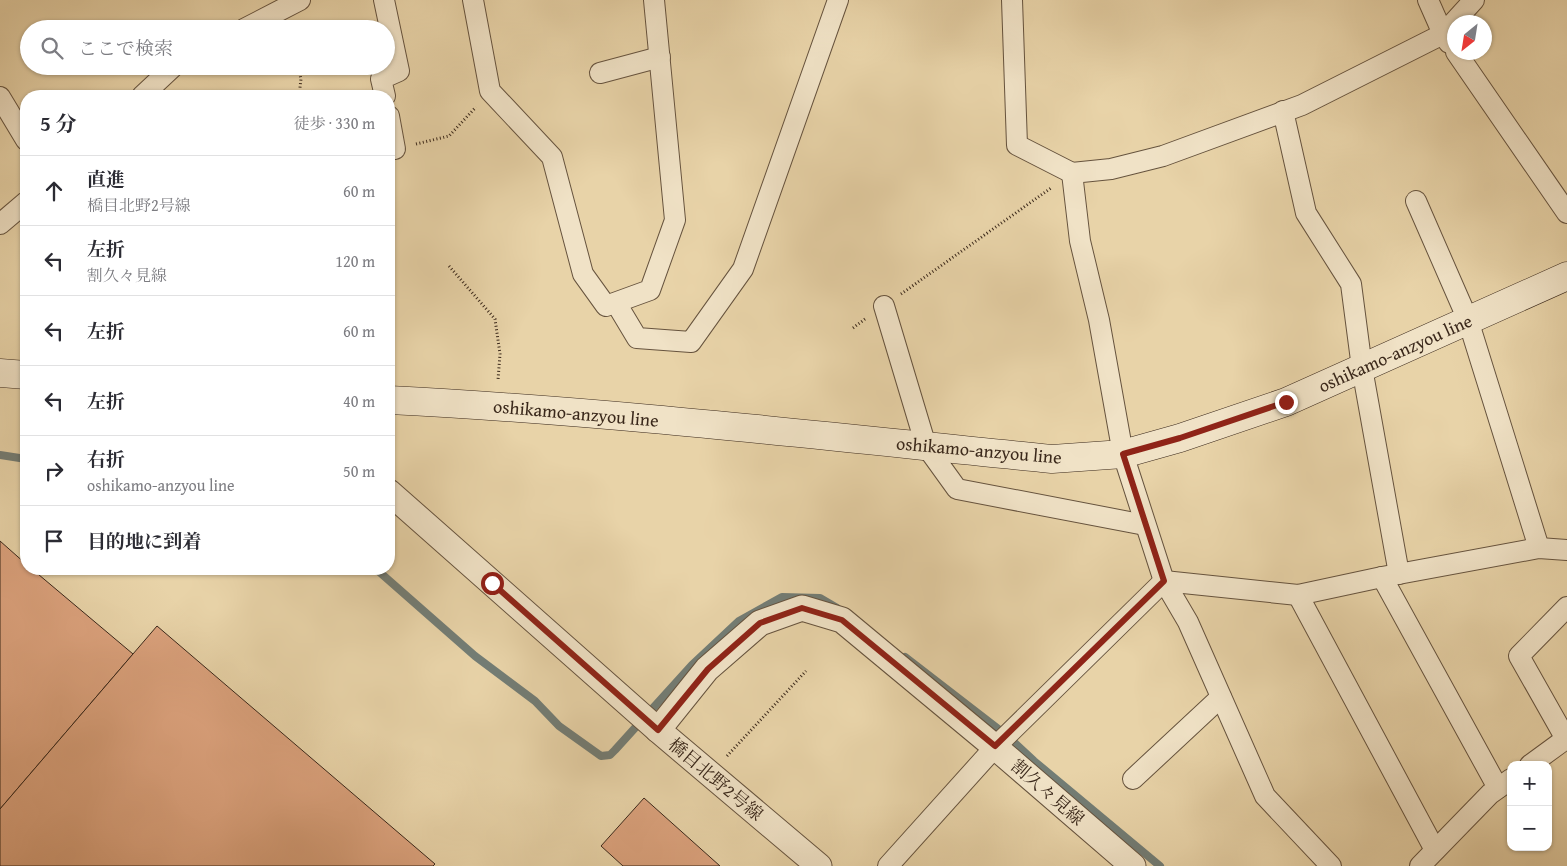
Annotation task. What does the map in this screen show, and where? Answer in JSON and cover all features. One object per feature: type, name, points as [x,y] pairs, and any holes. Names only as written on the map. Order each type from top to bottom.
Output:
[{"type":"main road","name":"oshikamo-anzyou line","points":[[395,400],[495,405],[1052,458],[1123,454],[1180,438],[1286,402],[1567,276]]},
{"type":"main road","points":[[0,373],[20,375]]},
{"type":"street","points":[[261,20],[300,0]]},
{"type":"street","points":[[384,0],[388,20]]},
{"type":"street","points":[[476,1],[490,91],[552,157],[584,274],[606,306],[650,290],[675,220],[654,0]]},
{"type":"street","points":[[616,302],[637,338],[691,342],[743,269],[838,0]]},
{"type":"street","points":[[1012,0],[1017,145],[1072,173],[1111,169],[1163,156],[1302,105],[1443,34],[1474,0]]},
{"type":"street","points":[[1428,0],[1447,40]]},
{"type":"street","points":[[395,52],[399,71],[395,73]]},
{"type":"street","points":[[600,73],[660,56]]},
{"type":"street","points":[[1461,60],[1567,213]]},
{"type":"street","points":[[148,90],[164,75]]},
{"type":"street","points":[[384,90],[381,79],[390,75]]},
{"type":"street","points":[[0,97],[20,130]]},
{"type":"street","points":[[1283,111],[1306,213],[1350,284],[1391,575],[1504,783],[1490,794],[1420,866]]},
{"type":"street","points":[[395,145],[396,150]]},
{"type":"street","points":[[1072,173],[1080,241],[1098,320],[1123,454],[1164,581],[1188,622],[1265,796],[1331,866]]},
{"type":"street","points":[[1416,201],[1468,320],[1539,548]]},
{"type":"street","points":[[0,224],[20,207]]},
{"type":"street","points":[[884,306],[926,446],[957,489],[1145,525]]},
{"type":"street","name":"橋目北野2号線","points":[[395,497],[658,730],[819,866]]},
{"type":"street","points":[[1164,581],[1298,595],[1391,575],[1539,548],[1567,550]]},
{"type":"street","points":[[888,866],[995,746],[1164,581]]},
{"type":"street","points":[[1298,595],[1435,850]]},
{"type":"street","points":[[1536,761],[1567,739],[1519,656],[1567,607]]},
{"type":"street","name":"割久々見線","points":[[658,730],[708,669],[760,623],[802,608],[842,620],[995,746],[1133,866]]},
{"type":"street","points":[[1133,779],[1221,697]]},
{"type":"path","points":[[300,75],[300,90]]},
{"type":"path","points":[[396,150],[449,136],[490,91]]},
{"type":"path","points":[[853,328],[1072,173]]},
{"type":"path","points":[[449,266],[495,319],[500,354],[495,405]]},
{"type":"path","points":[[721,762],[806,671]]},
{"type":"building","points":[[0,541],[20,559],[20,575],[39,575],[133,654],[0,809]]},
{"type":"building","points":[[157,626],[435,864],[433,866],[0,866],[0,809]]},
{"type":"building","points":[[644,798],[720,866],[623,866],[601,846]]},
{"type":"waterway","points":[[0,455],[20,458]]},
{"type":"waterway","points":[[383,575],[475,656],[535,701],[559,726],[601,756],[610,755],[692,665],[739,621],[782,597],[820,598],[837,608]]},
{"type":"waterway","points":[[905,657],[1006,735],[1034,761],[1160,866]]},
{"type":"route","points":[[492,583],[658,730],[708,669],[760,623],[802,608],[842,620],[995,746],[1164,581],[1123,454],[1180,438],[1286,402]]}]
